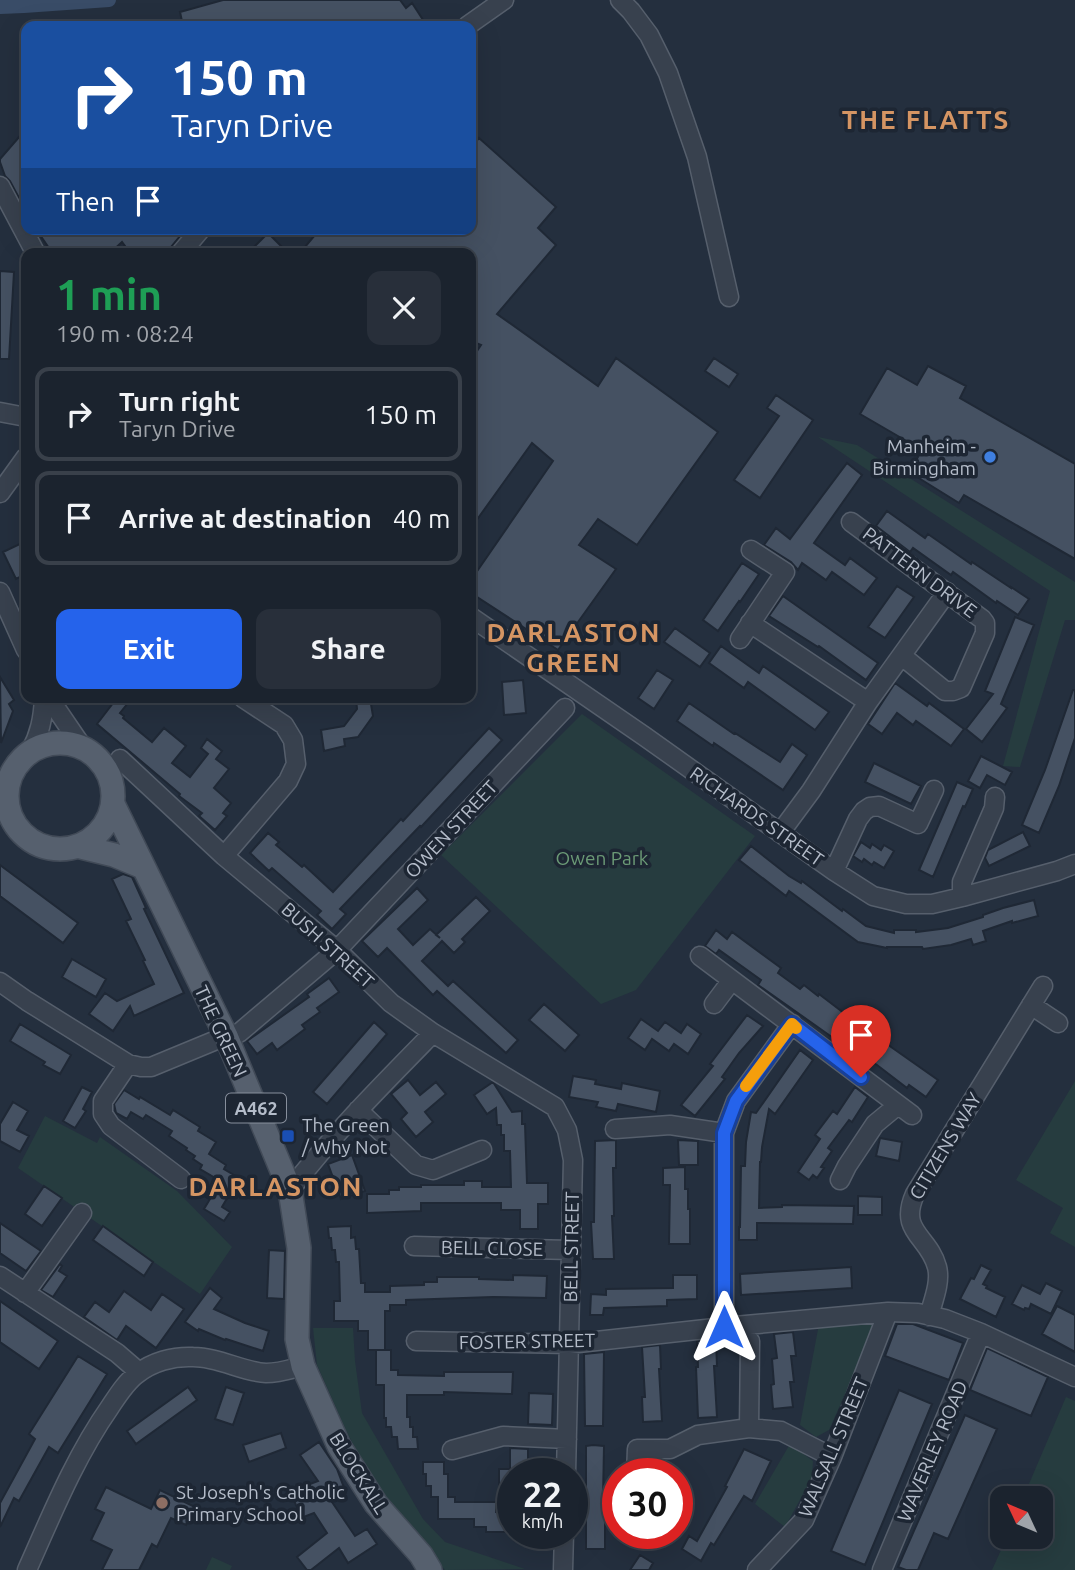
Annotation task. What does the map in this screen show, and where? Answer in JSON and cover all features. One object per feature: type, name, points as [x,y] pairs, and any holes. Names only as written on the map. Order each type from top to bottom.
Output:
[{"type":"main road","points":[[47,744],[72,744],[97,758],[108,774],[113,790],[113,804],[101,830],[86,842],[61,849],[51,848],[11,831],[14,823],[4,790],[13,770],[30,752],[47,744]]},
{"type":"main road","name":"A462","points":[[113,804],[143,867]]},
{"type":"main road","points":[[77,846],[114,855],[143,867]]},
{"type":"main road","name":"THE GREEN","points":[[143,867],[232,1035],[290,1190],[299,1248],[297,1339],[303,1366]]},
{"type":"main road","name":"BLOCKALL","points":[[303,1366],[339,1446],[376,1504],[421,1555],[430,1570]]},
{"type":"street","points":[[474,21],[504,0]]},
{"type":"street","points":[[620,0],[649,35],[668,73],[697,157],[729,298]]},
{"type":"street","points":[[0,186],[8,219],[31,248]]},
{"type":"street","points":[[0,412],[21,416]]},
{"type":"street","points":[[0,493],[21,464]]},
{"type":"street","name":"PATTERN DRIVE","points":[[851,522],[985,623],[985,633],[961,688],[945,691],[902,656]]},
{"type":"street","points":[[740,639],[785,572],[751,550]]},
{"type":"street","points":[[0,592],[21,639]]},
{"type":"street","points":[[780,833],[811,791],[868,702],[947,592]]},
{"type":"street","name":"RICHARDS STREET","points":[[476,621],[873,896],[906,904],[932,904],[1075,864]]},
{"type":"street","points":[[750,623],[868,702]]},
{"type":"street","points":[[30,752],[42,721],[44,703]]},
{"type":"street","points":[[53,703],[83,748]]},
{"type":"street","points":[[224,856],[288,781],[296,764],[293,740],[284,725],[251,703]]},
{"type":"street","name":"OWEN STREET","points":[[128,1064],[141,1068],[151,1067],[232,1035],[337,950],[565,708]]},
{"type":"street","name":"BUSH STREET","points":[[120,759],[224,856],[337,950],[391,1003],[433,1033],[555,1107]]},
{"type":"street","points":[[834,871],[864,811],[879,806],[918,824],[934,790]]},
{"type":"street","points":[[962,897],[962,882],[994,808],[995,797]]},
{"type":"street","points":[[700,956],[905,1110],[875,1124],[849,1174]]},
{"type":"street","points":[[714,1004],[732,980]]},
{"type":"street","points":[[0,982],[128,1064],[103,1101],[103,1114],[111,1126],[181,1179]]},
{"type":"street","name":"CITIZENS WAY","points":[[929,1316],[938,1282],[938,1269],[914,1229],[909,1217],[909,1207],[1043,986]]},
{"type":"street","points":[[1031,1005],[1058,1023]]},
{"type":"street","points":[[724,1327],[724,1133],[736,1101],[792,1024]]},
{"type":"street","points":[[290,1190],[311,1162],[358,1110],[433,1033]]},
{"type":"street","name":"BELL STREET","points":[[555,1107],[567,1130],[573,1160],[566,1458]]},
{"type":"street","points":[[358,1110],[416,1166],[433,1170],[482,1150]]},
{"type":"street","points":[[615,1129],[670,1125],[724,1133]]},
{"type":"street","points":[[25,1293],[82,1213]]},
{"type":"street","name":"BELL CLOSE","points":[[414,1246],[571,1250]]},
{"type":"street","points":[[0,1276],[117,1353],[139,1372]]},
{"type":"street","name":"FOSTER STREET","points":[[416,1341],[569,1344],[888,1312],[918,1313],[945,1319],[981,1333],[1075,1377]]},
{"type":"street","name":"WALSALL STREET","points":[[757,1570],[804,1520],[832,1457],[888,1312]]},
{"type":"street","name":"WAVERLEY ROAD","points":[[882,1570],[981,1333]]},
{"type":"street","points":[[749,1428],[750,1341]]},
{"type":"street","points":[[27,1570],[79,1456],[124,1387],[139,1372],[162,1361],[193,1356],[265,1373],[303,1366]]},
{"type":"street","points":[[636,1458],[636,1448],[670,1449],[698,1435],[749,1428],[781,1431],[832,1457]]},
{"type":"street","points":[[452,1450],[502,1436],[567,1439]]},
{"type":"street","points":[[563,1570],[564,1549]]},
{"type":"green space","points":[[818,437],[857,445],[1075,582],[1075,620],[1065,620],[1020,767],[1003,766],[1050,591]]},
{"type":"green space","name":"Owen Park","points":[[582,714],[755,836],[636,990],[601,1004],[441,855]]},
{"type":"green space","points":[[1075,1081],[1075,1247],[1050,1233],[1063,1208],[1016,1180]]},
{"type":"green space","points":[[45,1116],[97,1143],[100,1137],[177,1191],[232,1247],[200,1294],[18,1168]]},
{"type":"green space","points":[[871,1319],[875,1328],[829,1430],[816,1437],[800,1425],[819,1324]]},
{"type":"green space","points":[[313,1328],[353,1328],[362,1413],[423,1519],[445,1542],[525,1569],[445,1570],[388,1506],[348,1435],[317,1365]]},
{"type":"green space","points":[[1066,1397],[1075,1401],[1075,1570],[992,1570],[1002,1549],[1054,1549],[1054,1486],[1028,1486]]},
{"type":"green space","points":[[790,1444],[813,1461],[812,1478],[785,1527],[755,1504]]},
{"type":"green space","points":[[212,1557],[232,1566],[230,1570],[206,1570]]},
{"type":"building","points":[[223,0],[400,0],[406,8],[412,3],[424,21],[182,21],[180,12]]},
{"type":"building","points":[[21,135],[21,202],[5,176],[0,159]]},
{"type":"building","points":[[479,138],[556,207],[538,228],[556,245],[497,314],[598,386],[616,358],[718,432],[637,545],[598,519],[579,545],[616,569],[558,650],[476,596],[476,573],[553,461],[532,443],[476,521],[476,352],[481,345],[476,343],[476,248],[304,248],[315,235],[476,235],[476,141]]},
{"type":"building","points":[[40,235],[181,235],[171,248],[126,248],[122,242],[116,248],[49,248]]},
{"type":"building","points":[[266,235],[270,235],[283,248],[253,248]]},
{"type":"building","points":[[0,271],[14,272],[9,359],[0,359]]},
{"type":"building","points":[[714,358],[738,374],[729,387],[705,371]]},
{"type":"building","name":"Manheim - Birmingham","points":[[928,366],[966,386],[960,398],[1075,464],[1075,559],[964,495],[959,503],[909,472],[922,450],[860,414],[887,368],[917,385]]},
{"type":"building","points":[[776,395],[813,420],[760,498],[734,480],[779,416],[767,408]]},
{"type":"building","points":[[847,463],[862,475],[814,543],[845,565],[850,558],[877,578],[864,595],[832,572],[826,580],[802,563],[798,570],[791,562],[764,545],[776,528],[790,539]]},
{"type":"building","points":[[887,511],[925,538],[928,534],[1029,599],[1018,615],[997,601],[996,603],[953,572],[951,575],[913,548],[910,552],[876,526]]},
{"type":"building","points":[[21,543],[21,576],[16,579],[3,552]]},
{"type":"building","points":[[742,563],[759,574],[718,631],[703,620]]},
{"type":"building","points":[[897,586],[914,597],[885,638],[868,627]]},
{"type":"building","points":[[783,596],[878,663],[866,680],[819,646],[769,616]]},
{"type":"building","points":[[1015,617],[1034,625],[1001,704],[1007,708],[982,742],[966,729],[993,694],[985,691]]},
{"type":"building","points":[[675,628],[710,653],[700,667],[664,642]]},
{"type":"building","points":[[721,646],[759,673],[763,666],[829,712],[815,730],[748,682],[744,688],[709,663]]},
{"type":"building","points":[[657,670],[673,680],[654,709],[638,698]]},
{"type":"building","points":[[0,677],[14,700],[9,704],[13,711],[1,743]]},
{"type":"building","points":[[523,680],[526,713],[504,715],[502,682]]},
{"type":"building","points":[[895,683],[927,706],[929,703],[964,729],[951,746],[916,721],[913,725],[897,713],[882,734],[868,724]]},
{"type":"building","points":[[1073,690],[1075,738],[1039,833],[1022,825]]},
{"type":"building","points":[[113,703],[128,703],[120,713],[123,718],[152,742],[164,728],[186,746],[172,763],[190,777],[208,754],[201,748],[207,739],[222,751],[216,759],[229,769],[214,788],[231,803],[223,813],[227,816],[215,830],[199,816],[202,813],[97,724]]},
{"type":"building","points":[[356,703],[371,703],[373,716],[358,737],[344,739],[345,746],[324,751],[321,730],[344,726],[357,709]]},
{"type":"building","points":[[689,703],[780,762],[792,744],[807,755],[783,790],[677,721]]},
{"type":"building","points":[[489,728],[502,740],[340,909],[346,914],[332,929],[317,915],[321,911],[272,868],[269,871],[250,853],[268,833],[279,842],[276,845],[302,867],[304,865],[333,892]]},
{"type":"building","points":[[981,756],[1012,772],[1005,785],[987,775],[980,788],[968,781]]},
{"type":"building","points":[[874,763],[921,786],[911,804],[865,782]]},
{"type":"building","points":[[957,782],[973,789],[933,877],[919,870]]},
{"type":"building","points":[[1023,832],[1030,846],[989,866],[985,858],[988,850]]},
{"type":"building","points":[[861,842],[870,848],[872,844],[881,850],[884,845],[894,851],[884,868],[874,862],[872,865],[864,859],[862,862],[853,856]]},
{"type":"building","points":[[751,846],[789,876],[801,883],[802,881],[866,926],[894,933],[894,930],[916,932],[948,928],[1034,900],[1038,916],[983,931],[986,941],[973,945],[971,939],[923,949],[887,948],[858,942],[789,891],[786,896],[739,860]]},
{"type":"building","points":[[0,865],[78,923],[63,943],[0,896]]},
{"type":"building","points":[[123,874],[132,877],[146,908],[144,909],[184,993],[134,1016],[130,1006],[113,1031],[89,1014],[105,993],[117,1001],[154,984],[126,921],[131,919],[112,879]]},
{"type":"building","points":[[417,888],[428,900],[398,929],[413,945],[430,929],[436,935],[476,897],[490,911],[462,939],[465,942],[454,953],[442,941],[422,961],[448,986],[453,981],[518,1040],[506,1053],[437,991],[433,995],[387,948],[378,957],[362,941]]},
{"type":"building","points":[[716,930],[727,939],[732,932],[781,968],[778,973],[800,989],[804,985],[818,996],[819,994],[938,1080],[926,1097],[909,1085],[907,1088],[758,985],[761,980],[719,950],[716,954],[705,946]]},
{"type":"building","points":[[72,959],[106,979],[96,997],[62,977]]},
{"type":"building","points":[[329,978],[339,992],[317,1008],[320,1012],[302,1025],[305,1029],[277,1050],[272,1043],[257,1054],[247,1041],[309,997],[307,994]]},
{"type":"building","points":[[544,1004],[579,1035],[565,1051],[529,1020]]},
{"type":"building","points":[[747,1015],[763,1026],[739,1053],[722,1077],[725,1079],[695,1116],[681,1105],[713,1066],[710,1064]]},
{"type":"building","points":[[641,1019],[658,1031],[665,1022],[681,1033],[687,1024],[701,1034],[688,1054],[674,1044],[669,1051],[652,1039],[645,1050],[628,1038]]},
{"type":"building","points":[[374,1022],[387,1034],[327,1104],[313,1092]]},
{"type":"building","points":[[20,1024],[71,1055],[60,1074],[10,1041]]},
{"type":"building","points":[[800,1050],[813,1060],[775,1114],[769,1109],[760,1162],[759,1208],[782,1205],[854,1206],[853,1224],[757,1223],[757,1240],[739,1240],[741,1166],[745,1166],[751,1112],[756,1113]]},
{"type":"building","points":[[573,1076],[596,1080],[595,1084],[621,1089],[622,1083],[660,1091],[656,1112],[618,1104],[616,1111],[596,1107],[598,1102],[569,1097]]},
{"type":"building","points":[[408,1080],[420,1095],[436,1082],[446,1094],[425,1112],[433,1122],[416,1137],[401,1119],[407,1113],[391,1094]]},
{"type":"building","points":[[493,1082],[512,1112],[522,1111],[527,1183],[548,1183],[548,1204],[538,1204],[538,1229],[520,1229],[520,1210],[501,1210],[501,1203],[421,1203],[421,1211],[367,1213],[367,1194],[389,1194],[389,1190],[399,1190],[399,1187],[464,1185],[464,1181],[482,1181],[482,1187],[511,1187],[510,1151],[504,1151],[504,1135],[501,1135],[501,1125],[497,1125],[496,1108],[487,1114],[474,1095]]},
{"type":"building","points":[[82,1087],[92,1092],[83,1109],[86,1111],[75,1128],[63,1121]]},
{"type":"building","points":[[855,1087],[868,1097],[852,1122],[849,1120],[828,1148],[832,1151],[817,1178],[813,1175],[809,1180],[798,1172],[820,1139],[815,1135],[833,1111],[837,1114]]},
{"type":"building","points":[[124,1090],[170,1115],[173,1110],[200,1127],[198,1131],[216,1142],[209,1154],[226,1165],[224,1169],[239,1178],[222,1207],[230,1212],[224,1221],[204,1209],[210,1199],[206,1197],[217,1179],[200,1169],[202,1165],[193,1159],[195,1156],[169,1136],[172,1131],[146,1115],[143,1119],[131,1112],[127,1119],[116,1113],[114,1104]]},
{"type":"building","points":[[13,1102],[28,1111],[17,1130],[29,1136],[20,1152],[0,1141],[0,1124]]},
{"type":"building","points":[[880,1138],[902,1142],[899,1161],[876,1156]]},
{"type":"building","points":[[616,1140],[612,1216],[614,1259],[593,1259],[591,1222],[594,1222],[595,1141]]},
{"type":"building","points":[[678,1140],[698,1141],[698,1165],[679,1165]]},
{"type":"building","points":[[352,1155],[365,1191],[341,1199],[328,1164]]},
{"type":"building","points":[[685,1167],[685,1189],[688,1189],[690,1209],[690,1244],[669,1244],[670,1185],[663,1185],[663,1168]]},
{"type":"building","points":[[44,1186],[62,1198],[42,1226],[25,1214]]},
{"type":"building","points":[[858,1196],[882,1197],[882,1215],[858,1215]]},
{"type":"building","points":[[0,1223],[41,1251],[26,1271],[0,1253]]},
{"type":"building","points":[[103,1226],[153,1262],[144,1276],[93,1240]]},
{"type":"building","points":[[351,1226],[351,1238],[355,1237],[356,1249],[359,1249],[361,1283],[365,1283],[365,1292],[390,1292],[390,1286],[424,1285],[424,1282],[437,1282],[437,1277],[513,1280],[513,1275],[547,1276],[546,1298],[406,1300],[406,1305],[390,1305],[390,1311],[385,1311],[385,1350],[368,1350],[368,1331],[358,1331],[358,1321],[334,1321],[334,1301],[340,1301],[339,1262],[336,1262],[335,1250],[332,1250],[328,1227]]},
{"type":"building","points":[[269,1250],[285,1251],[284,1299],[267,1298]]},
{"type":"building","points":[[60,1264],[62,1266],[59,1271],[67,1276],[53,1297],[41,1290]]},
{"type":"building","points":[[981,1265],[991,1270],[983,1284],[986,1288],[1005,1297],[996,1317],[960,1299]]},
{"type":"building","points":[[851,1267],[852,1288],[741,1295],[740,1274]]},
{"type":"building","points":[[673,1275],[697,1275],[697,1299],[667,1300],[667,1306],[604,1308],[603,1315],[590,1315],[591,1294],[606,1295],[606,1289],[673,1288]]},
{"type":"building","points":[[1046,1283],[1062,1291],[1051,1314],[1031,1304],[1029,1309],[1024,1310],[1012,1304],[1022,1285],[1040,1294]]},
{"type":"building","points":[[210,1288],[222,1298],[214,1309],[269,1331],[263,1351],[199,1329],[198,1331],[185,1322]]},
{"type":"building","points":[[124,1291],[151,1310],[162,1294],[184,1309],[156,1348],[126,1326],[117,1340],[84,1317],[95,1302],[109,1312]]},
{"type":"building","points":[[0,1301],[58,1341],[39,1369],[0,1342]]},
{"type":"building","points":[[1057,1306],[1075,1315],[1075,1352],[1042,1334]]},
{"type":"building","points":[[897,1324],[913,1324],[963,1343],[949,1380],[885,1356]]},
{"type":"building","points":[[793,1332],[796,1356],[791,1356],[794,1382],[790,1382],[793,1407],[773,1409],[772,1359],[777,1358],[774,1334]]},
{"type":"building","points":[[697,1341],[716,1341],[717,1366],[714,1366],[717,1417],[698,1418]]},
{"type":"building","points":[[660,1345],[662,1421],[643,1422],[642,1397],[645,1397],[642,1347]]},
{"type":"building","points":[[987,1348],[1048,1377],[1031,1416],[970,1390]]},
{"type":"building","points":[[376,1350],[391,1350],[391,1370],[398,1370],[398,1375],[444,1376],[444,1372],[513,1372],[512,1394],[444,1392],[444,1395],[407,1395],[407,1417],[410,1417],[410,1427],[413,1427],[413,1437],[417,1437],[418,1449],[398,1449],[397,1437],[392,1437],[391,1427],[386,1427],[384,1418],[384,1385],[376,1385]]},
{"type":"building","points":[[604,1352],[603,1426],[585,1426],[584,1354]]},
{"type":"building","points":[[78,1356],[107,1374],[58,1453],[49,1447],[19,1501],[14,1498],[0,1527],[0,1503],[35,1439],[29,1434]]},
{"type":"building","points":[[188,1387],[197,1400],[136,1444],[127,1431]]},
{"type":"building","points":[[226,1387],[244,1393],[233,1425],[215,1419]]},
{"type":"building","points":[[899,1390],[932,1404],[865,1565],[831,1551]]},
{"type":"building","points":[[529,1393],[553,1394],[552,1425],[528,1424]]},
{"type":"building","points":[[965,1415],[997,1429],[948,1539],[934,1533],[918,1570],[898,1567]]},
{"type":"building","points":[[281,1433],[286,1448],[249,1462],[243,1445]]},
{"type":"building","points":[[319,1442],[337,1469],[346,1493],[330,1499],[355,1536],[367,1529],[377,1544],[348,1563],[339,1548],[311,1570],[307,1570],[297,1557],[327,1533],[314,1513],[301,1518],[294,1500],[305,1495],[302,1487],[318,1481],[300,1455]]},
{"type":"building","points":[[586,1446],[604,1446],[602,1549],[588,1549]]},
{"type":"building","points":[[510,1448],[528,1449],[528,1458],[510,1458]]},
{"type":"building","points":[[744,1449],[771,1461],[752,1501],[744,1496],[701,1561],[682,1549],[693,1549],[693,1538],[697,1541],[727,1487],[725,1486]]},
{"type":"building","points":[[423,1462],[444,1462],[444,1474],[448,1474],[448,1497],[455,1497],[455,1502],[496,1502],[497,1532],[486,1532],[486,1527],[474,1527],[474,1519],[438,1519],[438,1497],[431,1497],[431,1486],[426,1486],[426,1474],[423,1474]]},
{"type":"building","points":[[106,1487],[151,1509],[160,1490],[195,1507],[186,1525],[171,1518],[157,1547],[152,1544],[139,1570],[102,1570],[112,1550],[91,1540],[104,1513],[95,1509]]},
{"type":"building","points":[[640,1555],[653,1563],[649,1570],[630,1570]]},
{"type":"waterway","points":[[0,7],[109,0]]},
{"type":"slow traffic","points":[[746,1086],[792,1024],[796,1028]]},
{"type":"place","name":"Manheim - Birmingham","points":[[990,457]]},
{"type":"place","name":"The Green / Why Not","points":[[288,1136]]},
{"type":"place","name":"St Joseph's Catholic Primary School","points":[[162,1503]]},
{"type":"district","name":"THE FLATTS","points":[[926,119]]},
{"type":"district","name":"DARLASTON GREEN","points":[[574,647]]},
{"type":"district","name":"DARLASTON","points":[[276,1186]]},
{"type":"route","points":[[724,1327],[724,1133],[736,1101],[792,1024],[861,1077]]}]
